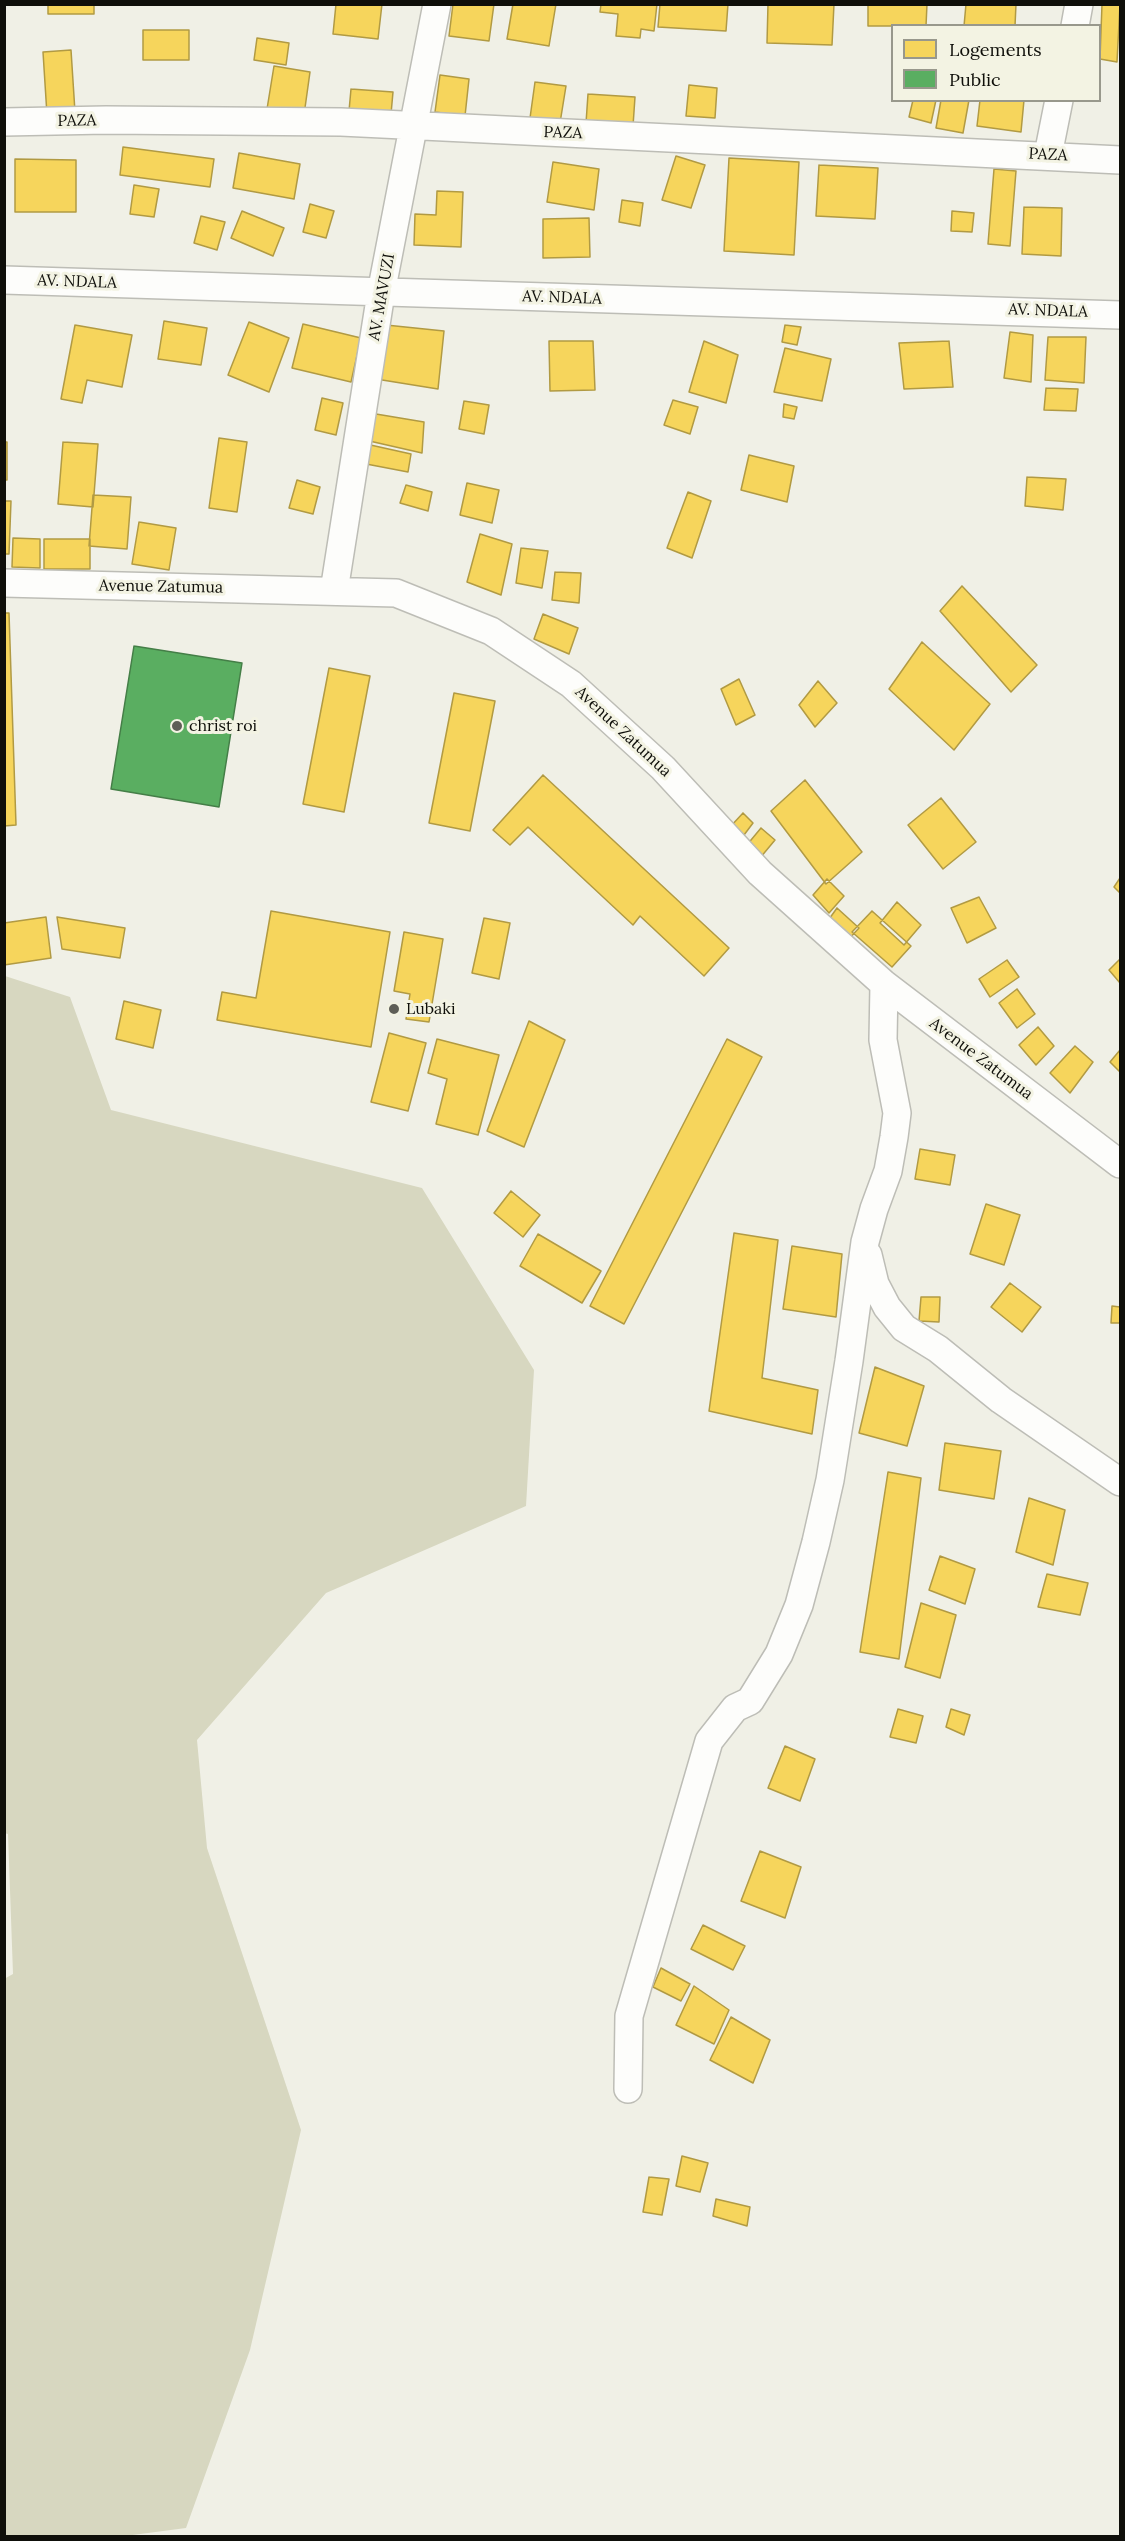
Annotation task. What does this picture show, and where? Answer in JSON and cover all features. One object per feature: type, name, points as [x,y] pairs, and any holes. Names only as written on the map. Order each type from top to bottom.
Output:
[{"type":"street","name":"AV. MAVUZI","points":[[334,591],[381,293],[437,4]]},
{"type":"street","points":[[1075,24],[1079,4]]},
{"type":"street","points":[[1048,155],[1059,102]]},
{"type":"street","name":"PAZA","points":[[4,122],[244,120],[341,122],[1120,160]]},
{"type":"street","name":"AV. NDALA","points":[[4,280],[1120,315]]},
{"type":"street","name":"Avenue Zatumua","points":[[4,583],[396,593],[491,631],[571,684],[663,768],[760,873],[884,984],[1120,1164]]},
{"type":"street","points":[[628,2089],[629,2016],[709,1741],[735,1708],[750,1701],[779,1654],[799,1605],[814,1552],[830,1480],[860,1293],[865,1242],[888,1172],[897,1113],[883,1040],[884,984]]},
{"type":"street","points":[[865,1242],[875,1284],[887,1307],[904,1328],[938,1350],[1001,1400],[1120,1482]]},
{"type":"green space","points":[[5,976],[70,997],[111,1110],[422,1188],[534,1370],[526,1506],[326,1593],[197,1740],[207,1848],[301,2130],[250,2350],[186,2528],[125,2536],[5,2536],[4,1979],[13,1974],[8,1834],[4,1833]]},
{"type":"building: Logements","points":[[48,4],[94,4],[94,14],[48,14]]},
{"type":"building: Logements","points":[[336,4],[382,4],[378,39],[333,34]]},
{"type":"building: Logements","points":[[453,4],[494,4],[489,41],[449,36]]},
{"type":"building: Logements","points":[[513,4],[556,4],[549,46],[507,39]]},
{"type":"building: Logements","points":[[601,4],[657,4],[654,31],[641,29],[640,38],[616,36],[618,14],[600,12]]},
{"type":"building: Logements","points":[[660,4],[728,4],[726,31],[658,27]]},
{"type":"building: Logements","points":[[768,4],[834,4],[832,45],[767,43]]},
{"type":"building: Logements","points":[[868,4],[927,4],[926,24],[868,26]]},
{"type":"building: Logements","points":[[966,4],[1016,4],[1015,24],[964,24]]},
{"type":"building: Logements","points":[[1102,4],[1120,4],[1117,62],[1101,59]]},
{"type":"building: Logements","points":[[143,30],[189,30],[189,60],[143,60]]},
{"type":"building: Logements","points":[[257,38],[289,43],[286,65],[254,60]]},
{"type":"building: Logements","points":[[71,50],[75,112],[47,115],[43,52]]},
{"type":"building: Logements","points":[[274,66],[310,72],[304,115],[267,109]]},
{"type":"building: Logements","points":[[440,75],[469,79],[465,116],[435,112]]},
{"type":"building: Logements","points":[[535,82],[566,86],[560,123],[530,118]]},
{"type":"building: Logements","points":[[689,85],[717,88],[715,118],[686,116]]},
{"type":"building: Logements","points":[[351,89],[393,92],[391,114],[349,111]]},
{"type":"building: Logements","points":[[588,94],[635,97],[633,126],[586,123]]},
{"type":"building: Logements","points":[[913,102],[936,102],[931,123],[909,117]]},
{"type":"building: Logements","points":[[941,102],[969,102],[963,133],[936,128]]},
{"type":"building: Logements","points":[[980,102],[1024,102],[1021,132],[977,126]]},
{"type":"building: Logements","points":[[123,147],[214,159],[210,187],[120,175]]},
{"type":"building: Logements","points":[[239,153],[300,164],[294,199],[233,188]]},
{"type":"building: Logements","points":[[676,156],[705,165],[691,208],[662,200]]},
{"type":"building: Logements","points":[[729,158],[799,162],[794,255],[724,251]]},
{"type":"building: Logements","points":[[15,159],[76,160],[76,212],[15,212]]},
{"type":"building: Logements","points":[[553,162],[599,169],[594,210],[547,202]]},
{"type":"building: Logements","points":[[819,165],[878,168],[875,219],[816,216]]},
{"type":"building: Logements","points":[[994,169],[1016,171],[1010,246],[988,244]]},
{"type":"building: Logements","points":[[134,185],[159,189],[154,217],[130,214]]},
{"type":"building: Logements","points":[[437,191],[463,192],[461,247],[414,245],[415,214],[436,215]]},
{"type":"building: Logements","points":[[622,200],[643,203],[640,226],[619,222]]},
{"type":"building: Logements","points":[[310,204],[334,211],[326,238],[303,232]]},
{"type":"building: Logements","points":[[1024,207],[1062,208],[1061,256],[1022,254]]},
{"type":"building: Logements","points":[[242,211],[284,228],[273,256],[231,238]]},
{"type":"building: Logements","points":[[952,211],[974,213],[972,232],[951,231]]},
{"type":"building: Logements","points":[[201,216],[225,222],[217,250],[194,243]]},
{"type":"building: Logements","points":[[589,218],[590,257],[543,258],[543,219]]},
{"type":"building: Logements","points":[[164,321],[207,328],[201,365],[158,359]]},
{"type":"building: Logements","points":[[249,322],[289,338],[269,392],[228,375]]},
{"type":"building: Logements","points":[[303,324],[361,338],[351,382],[292,368]]},
{"type":"building: Logements","points":[[75,325],[132,335],[122,387],[87,380],[82,403],[61,399]]},
{"type":"building: Logements","points":[[386,325],[444,331],[438,389],[376,379]]},
{"type":"building: Logements","points":[[785,325],[801,327],[797,345],[782,342]]},
{"type":"building: Logements","points":[[1010,332],[1033,335],[1031,382],[1004,378]]},
{"type":"building: Logements","points":[[1048,337],[1086,337],[1084,383],[1045,380]]},
{"type":"building: Logements","points":[[549,341],[593,341],[595,390],[550,391]]},
{"type":"building: Logements","points":[[704,341],[738,355],[726,403],[689,392]]},
{"type":"building: Logements","points":[[949,341],[953,387],[904,389],[899,343]]},
{"type":"building: Logements","points":[[785,348],[831,359],[822,401],[774,392]]},
{"type":"building: Logements","points":[[1046,388],[1078,389],[1076,411],[1044,410]]},
{"type":"building: Logements","points":[[322,398],[343,403],[336,435],[315,430]]},
{"type":"building: Logements","points":[[673,400],[698,407],[690,434],[664,425]]},
{"type":"building: Logements","points":[[464,401],[489,405],[484,434],[459,429]]},
{"type":"building: Logements","points":[[784,404],[797,407],[794,419],[783,417]]},
{"type":"building: Logements","points":[[370,413],[424,422],[422,453],[365,440]]},
{"type":"building: Logements","points":[[219,438],[247,442],[237,512],[209,508]]},
{"type":"building: Logements","points":[[4,442],[7,442],[7,480],[4,480]]},
{"type":"building: Logements","points":[[63,442],[98,444],[93,507],[58,504]]},
{"type":"building: Logements","points":[[366,444],[411,454],[408,472],[361,463]]},
{"type":"building: Logements","points":[[749,455],[794,466],[787,502],[741,490]]},
{"type":"building: Logements","points":[[1027,477],[1066,479],[1063,510],[1025,506]]},
{"type":"building: Logements","points":[[297,480],[320,487],[313,514],[289,508]]},
{"type":"building: Logements","points":[[467,483],[499,490],[492,523],[460,515]]},
{"type":"building: Logements","points":[[406,485],[432,492],[428,511],[400,503]]},
{"type":"building: Logements","points":[[688,492],[711,501],[692,558],[667,548]]},
{"type":"building: Logements","points":[[93,495],[131,497],[127,549],[89,546]]},
{"type":"building: Logements","points":[[4,501],[11,501],[9,554],[4,554]]},
{"type":"building: Logements","points":[[139,522],[176,528],[169,570],[132,564]]},
{"type":"building: Logements","points":[[480,534],[512,544],[501,595],[467,582]]},
{"type":"building: Logements","points":[[13,538],[40,539],[40,568],[12,567]]},
{"type":"building: Logements","points":[[44,539],[90,539],[90,569],[44,569]]},
{"type":"building: Logements","points":[[521,548],[548,551],[542,588],[516,583]]},
{"type":"building: Logements","points":[[555,572],[581,573],[579,603],[552,600]]},
{"type":"building: Logements","points":[[962,586],[1037,665],[1011,692],[940,611]]},
{"type":"building: Logements","points":[[4,613],[9,613],[16,825],[4,826]]},
{"type":"building: Logements","points":[[543,614],[578,628],[569,654],[534,639]]},
{"type":"building: Logements","points":[[922,642],[990,704],[954,750],[889,689]]},
{"type":"building: Logements","points":[[329,668],[370,676],[344,812],[303,804]]},
{"type":"building: Logements","points":[[739,679],[755,715],[736,725],[721,689]]},
{"type":"building: Logements","points":[[818,681],[837,703],[815,727],[799,705]]},
{"type":"building: Logements","points":[[454,693],[495,701],[470,831],[429,823]]},
{"type":"building: Logements","points":[[543,775],[729,948],[704,976],[640,916],[633,925],[528,827],[510,845],[493,830]]},
{"type":"building: Logements","points":[[805,780],[862,852],[826,884],[771,811]]},
{"type":"building: Logements","points":[[941,798],[976,842],[943,869],[908,825]]},
{"type":"building: Logements","points":[[743,813],[753,823],[741,839],[730,827]]},
{"type":"building: Logements","points":[[761,828],[775,840],[760,858],[746,846]]},
{"type":"building: Logements","points":[[1120,878],[1120,893],[1114,887]]},
{"type":"building: Logements","points":[[827,879],[844,896],[829,913],[813,895]]},
{"type":"building: Logements","points":[[979,897],[996,928],[967,943],[951,908]]},
{"type":"building: Logements","points":[[897,902],[921,925],[904,945],[880,923]]},
{"type":"building: Logements","points":[[837,908],[859,928],[847,941],[827,922]]},
{"type":"building: Logements","points":[[271,911],[390,932],[371,1047],[217,1020],[222,992],[256,998]]},
{"type":"building: Logements","points":[[872,911],[911,946],[892,967],[852,932]]},
{"type":"building: Logements","points":[[46,917],[51,958],[4,965],[4,923]]},
{"type":"building: Logements","points":[[57,917],[125,928],[120,958],[62,949]]},
{"type":"building: Logements","points":[[484,918],[510,923],[499,979],[472,973]]},
{"type":"building: Logements","points":[[404,932],[443,939],[429,1022],[406,1019],[410,994],[394,991]]},
{"type":"building: Logements","points":[[1120,959],[1120,983],[1109,970]]},
{"type":"building: Logements","points":[[1007,960],[1019,977],[990,997],[979,979]]},
{"type":"building: Logements","points":[[1017,989],[1035,1014],[1017,1028],[999,1003]]},
{"type":"building: Logements","points":[[124,1001],[161,1010],[153,1048],[116,1039]]},
{"type":"building: Logements","points":[[529,1021],[565,1040],[524,1147],[487,1131]]},
{"type":"building: Logements","points":[[1038,1027],[1054,1046],[1036,1065],[1019,1045]]},
{"type":"building: Logements","points":[[389,1033],[426,1043],[408,1111],[371,1102]]},
{"type":"building: Logements","points":[[437,1039],[499,1055],[478,1135],[436,1124],[447,1079],[428,1073]]},
{"type":"building: Logements","points":[[727,1039],[762,1057],[624,1324],[590,1306]]},
{"type":"building: Logements","points":[[1075,1046],[1093,1062],[1070,1093],[1050,1073]]},
{"type":"building: Logements","points":[[1120,1050],[1120,1072],[1110,1062]]},
{"type":"building: Logements","points":[[920,1149],[955,1155],[950,1185],[915,1179]]},
{"type":"building: Logements","points":[[511,1191],[540,1215],[523,1237],[494,1213]]},
{"type":"building: Logements","points":[[986,1204],[1020,1215],[1004,1265],[970,1254]]},
{"type":"building: Logements","points":[[734,1233],[778,1240],[762,1378],[818,1390],[812,1434],[709,1411]]},
{"type":"building: Logements","points":[[538,1234],[601,1271],[582,1303],[520,1266]]},
{"type":"building: Logements","points":[[792,1246],[842,1254],[836,1317],[783,1309]]},
{"type":"building: Logements","points":[[1010,1283],[1041,1307],[1022,1332],[991,1307]]},
{"type":"building: Logements","points":[[921,1297],[940,1297],[939,1322],[919,1321]]},
{"type":"building: Logements","points":[[1112,1306],[1120,1307],[1120,1323],[1111,1323]]},
{"type":"building: Logements","points":[[875,1367],[924,1386],[907,1446],[859,1433]]},
{"type":"building: Logements","points":[[945,1443],[1001,1451],[994,1499],[939,1490]]},
{"type":"building: Logements","points":[[888,1472],[921,1478],[899,1659],[860,1652]]},
{"type":"building: Logements","points":[[1029,1498],[1065,1510],[1053,1565],[1016,1552]]},
{"type":"building: Logements","points":[[940,1556],[975,1569],[965,1604],[929,1590]]},
{"type":"building: Logements","points":[[1047,1574],[1088,1583],[1080,1615],[1038,1607]]},
{"type":"building: Logements","points":[[921,1603],[956,1615],[940,1678],[905,1667]]},
{"type":"building: Logements","points":[[898,1709],[923,1716],[916,1743],[890,1737]]},
{"type":"building: Logements","points":[[951,1709],[970,1715],[964,1735],[946,1727]]},
{"type":"building: Logements","points":[[785,1746],[815,1759],[800,1801],[768,1788]]},
{"type":"building: Logements","points":[[760,1851],[801,1867],[785,1918],[741,1901]]},
{"type":"building: Logements","points":[[703,1925],[745,1946],[733,1970],[691,1949]]},
{"type":"building: Logements","points":[[661,1968],[690,1984],[681,2001],[653,1987]]},
{"type":"building: Logements","points":[[694,1986],[729,2010],[714,2044],[676,2025]]},
{"type":"building: Logements","points":[[731,2017],[770,2040],[753,2083],[710,2060]]},
{"type":"building: Logements","points":[[682,2156],[708,2163],[700,2192],[676,2186]]},
{"type":"building: Logements","points":[[649,2177],[669,2179],[662,2215],[643,2212]]},
{"type":"building: Logements","points":[[716,2199],[750,2207],[747,2226],[713,2216]]},
{"type":"building: Public","name":"christ roi","points":[[134,646],[242,663],[219,807],[111,789]]},
{"type":"place","name":"christ roi","points":[[177,726]]},
{"type":"place","name":"Lubaki","points":[[394,1009]]}]
